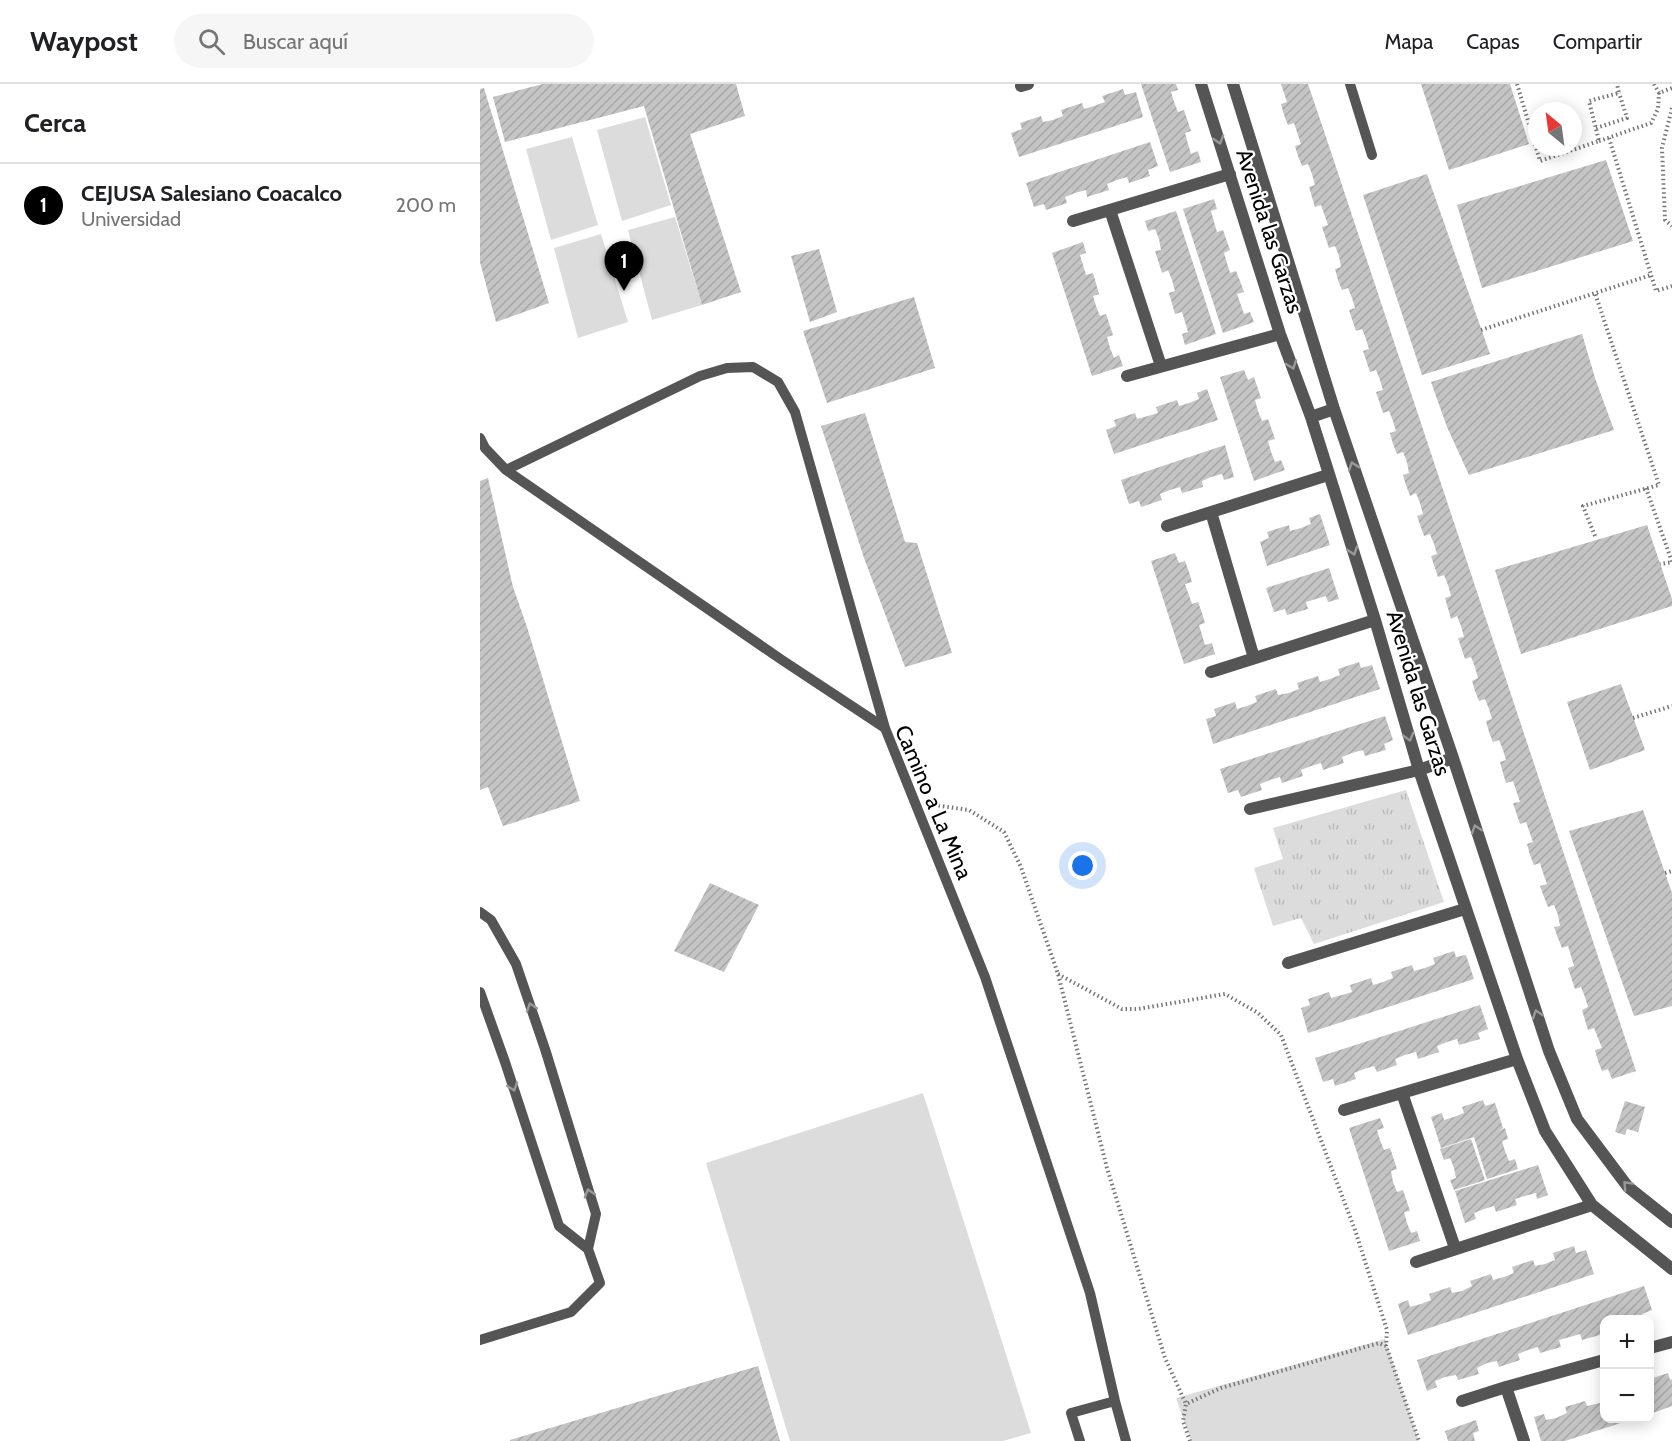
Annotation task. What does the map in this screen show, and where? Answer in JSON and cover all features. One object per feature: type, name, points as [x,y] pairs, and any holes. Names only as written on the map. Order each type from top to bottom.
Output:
[{"type":"street","name":"Avenida las Garzas","points":[[1201,84],[1280,334],[1311,417],[1375,620],[1419,771],[1517,1059],[1545,1131],[1592,1205],[1672,1269]]},
{"type":"street","name":"Avenida las Garzas","points":[[1233,84],[1334,409],[1453,758],[1549,1051],[1577,1119],[1628,1187],[1672,1222]]},
{"type":"street","points":[[1073,221],[1230,174]]},
{"type":"street","points":[[1110,210],[1161,366]]},
{"type":"street","points":[[1126,376],[1280,334]]},
{"type":"street","points":[[1311,417],[1334,409]]},
{"type":"street","points":[[1167,526],[1328,475]]},
{"type":"street","points":[[1211,512],[1254,658]]},
{"type":"street","points":[[1211,672],[1375,620]]},
{"type":"street","points":[[1251,809],[1419,771],[1453,758]]},
{"type":"street","points":[[1288,963],[1465,909]]},
{"type":"street","points":[[1344,1110],[1517,1059]]},
{"type":"street","points":[[1402,1093],[1455,1248]]},
{"type":"street","points":[[1416,1262],[1592,1205]]},
{"type":"street","points":[[1654,1347],[1672,1342]]},
{"type":"street","points":[[1462,1401],[1600,1361]]},
{"type":"street","points":[[1506,1387],[1524,1441]]},
{"type":"lane","points":[[1350,84],[1372,155]]},
{"type":"lane","points":[[506,470],[700,376],[727,368],[753,367],[778,382],[795,412],[885,728]]},
{"type":"lane","name":"Camino a La Mina","points":[[480,438],[485,448],[506,470],[885,728],[986,977],[1090,1293],[1126,1441]]},
{"type":"lane","points":[[480,912],[491,920],[516,964],[545,1049],[596,1214],[588,1250]]},
{"type":"lane","points":[[480,992],[559,1226],[588,1250],[600,1283],[571,1312],[480,1340]]},
{"type":"lane","points":[[1080,1441],[1071,1413],[1115,1401]]},
{"type":"path","points":[[1518,84],[1540,161],[1651,123],[1658,109],[1659,93],[1654,84]]},
{"type":"path","points":[[1596,129],[1627,118],[1617,84]]},
{"type":"path","points":[[1659,93],[1672,88]]},
{"type":"path","points":[[1599,141],[1589,101],[1619,93]]},
{"type":"path","points":[[1672,108],[1662,148],[1665,220],[1672,226]]},
{"type":"path","points":[[1609,138],[1656,291],[1672,286]]},
{"type":"path","points":[[1482,330],[1651,275]]},
{"type":"path","points":[[1594,536],[1583,506],[1659,484],[1595,293]]},
{"type":"path","points":[[1646,488],[1672,563],[1660,564]]},
{"type":"path","points":[[1633,718],[1672,706]]},
{"type":"path","points":[[915,802],[969,810],[1004,832],[1021,867],[1058,974],[1107,1168],[1165,1358],[1186,1404],[1183,1420],[1190,1441]]},
{"type":"path","points":[[1665,873],[1672,871]]},
{"type":"path","points":[[1058,974],[1122,1009],[1138,1009],[1225,994],[1258,1013],[1281,1035],[1355,1230],[1387,1330],[1386,1346],[1419,1441]]},
{"type":"path","points":[[1186,1404],[1221,1388],[1379,1342],[1386,1346]]},
{"type":"green space","points":[[645,117],[671,205],[622,221],[597,130]]},
{"type":"green space","points":[[572,137],[598,225],[551,240],[526,149]]},
{"type":"green space","points":[[675,217],[702,305],[652,320],[628,230]]},
{"type":"green space","points":[[601,234],[628,322],[578,338],[554,248]]},
{"type":"green space","points":[[1406,790],[1444,902],[1314,944],[1301,918],[1273,926],[1254,868],[1283,859],[1273,828]]},
{"type":"green space","points":[[923,1093],[1031,1433],[1003,1441],[790,1441],[706,1163]]},
{"type":"green space","points":[[1385,1339],[1419,1441],[1191,1441],[1176,1398]]},
{"type":"building","points":[[543,84],[736,84],[745,116],[690,134],[741,292],[702,305],[644,106],[505,142],[493,97]]},
{"type":"building","points":[[1141,84],[1176,84],[1178,90],[1171,92],[1174,102],[1178,112],[1184,110],[1191,131],[1185,133],[1191,154],[1198,151],[1201,162],[1170,172]]},
{"type":"building","points":[[1281,84],[1308,84],[1636,1071],[1612,1079],[1608,1069],[1602,1071],[1598,1061],[1595,1050],[1602,1048],[1594,1028],[1588,1030],[1582,1010],[1588,1007],[1585,997],[1581,987],[1575,989],[1568,968],[1574,966],[1568,946],[1562,948],[1554,927],[1560,926],[1558,915],[1554,905],[1548,907],[1540,886],[1547,884],[1540,863],[1534,865],[1530,855],[1527,844],[1533,842],[1526,822],[1520,824],[1513,803],[1520,802],[1513,781],[1506,783],[1500,762],[1506,760],[1503,750],[1499,740],[1493,742],[1489,732],[1486,721],[1492,719],[1489,709],[1485,699],[1479,701],[1475,691],[1472,681],[1478,678],[1471,657],[1465,659],[1458,638],[1464,637],[1461,626],[1457,616],[1451,619],[1445,598],[1451,596],[1448,585],[1444,575],[1438,577],[1431,556],[1437,554],[1434,544],[1430,534],[1424,536],[1417,516],[1423,514],[1420,503],[1416,493],[1410,496],[1406,485],[1403,475],[1409,473],[1407,462],[1403,452],[1397,454],[1393,444],[1390,433],[1396,431],[1389,411],[1383,413],[1376,392],[1383,390],[1376,370],[1370,372],[1363,351],[1369,349],[1362,329],[1356,331],[1349,310],[1355,308],[1352,298],[1348,288],[1342,290],[1338,280],[1335,269],[1341,267],[1339,256],[1335,246],[1329,248],[1322,227],[1328,225],[1321,205],[1315,207],[1309,187],[1315,185],[1312,174],[1308,164],[1302,166],[1298,156],[1295,146],[1301,144],[1294,123],[1288,125],[1284,115],[1281,104],[1287,102]]},
{"type":"building","points":[[1421,84],[1510,84],[1528,144],[1449,170]]},
{"type":"building","points":[[484,88],[549,303],[496,322],[480,262],[480,89]]},
{"type":"building","points":[[1123,89],[1125,95],[1136,92],[1143,117],[1019,157],[1011,133],[1022,129],[1020,123],[1041,116],[1043,122],[1053,120],[1063,116],[1061,110],[1082,103],[1084,109],[1094,106],[1105,102],[1102,96]]},
{"type":"building","points":[[1150,142],[1158,166],[1148,170],[1150,176],[1129,183],[1127,177],[1117,180],[1107,184],[1109,190],[1087,197],[1086,190],[1075,193],[1065,197],[1067,203],[1046,210],[1044,204],[1034,207],[1026,183]]},
{"type":"building","points":[[1606,160],[1633,241],[1482,288],[1457,205]]},
{"type":"building","points":[[1427,174],[1490,354],[1422,375],[1363,195]]},
{"type":"building","points":[[1214,199],[1217,209],[1211,211],[1217,232],[1223,230],[1230,250],[1224,253],[1230,273],[1236,271],[1244,292],[1237,294],[1244,314],[1250,312],[1254,322],[1223,333],[1183,209]]},
{"type":"building","points":[[1176,211],[1216,334],[1185,345],[1182,334],[1188,332],[1182,312],[1175,314],[1169,293],[1175,291],[1172,280],[1168,270],[1162,273],[1155,251],[1161,250],[1159,239],[1155,229],[1148,231],[1145,221]]},
{"type":"building","points":[[1083,242],[1086,253],[1080,255],[1086,275],[1093,273],[1099,294],[1093,296],[1096,306],[1100,316],[1106,314],[1113,335],[1107,337],[1110,348],[1114,358],[1119,355],[1123,366],[1092,376],[1052,253]]},
{"type":"building","points":[[819,249],[837,312],[810,322],[791,256]]},
{"type":"building","points":[[914,297],[935,368],[827,403],[803,331]]},
{"type":"building","points":[[1582,334],[1614,430],[1469,475],[1447,427],[1431,382]]},
{"type":"building","points":[[1244,370],[1248,380],[1254,377],[1261,398],[1255,400],[1258,411],[1262,421],[1268,419],[1275,439],[1268,441],[1271,452],[1275,462],[1281,460],[1285,470],[1254,481],[1220,377]]},
{"type":"building","points":[[1207,389],[1218,420],[1114,454],[1106,430],[1116,426],[1114,420],[1135,413],[1137,419],[1158,413],[1156,407],[1177,400],[1179,406],[1189,403],[1199,399],[1197,393]]},
{"type":"building","points":[[865,413],[905,542],[917,543],[952,653],[905,667],[864,558],[821,426]]},
{"type":"building","points":[[1225,445],[1234,477],[1224,480],[1222,474],[1211,477],[1202,481],[1203,487],[1182,493],[1180,487],[1170,490],[1160,494],[1162,500],[1141,507],[1139,501],[1129,504],[1121,480]]},
{"type":"building","points":[[488,478],[513,587],[580,801],[503,826],[488,787],[480,790],[480,481]]},
{"type":"building","points":[[1320,514],[1330,545],[1267,566],[1260,542],[1269,538],[1267,532],[1289,525],[1290,531],[1301,528],[1311,524],[1309,518]]},
{"type":"building","points":[[1647,525],[1672,599],[1672,606],[1521,654],[1495,570]]},
{"type":"building","points":[[1175,553],[1179,563],[1185,561],[1192,582],[1185,584],[1192,604],[1198,602],[1202,613],[1205,623],[1199,625],[1205,645],[1212,643],[1215,654],[1184,664],[1151,561]]},
{"type":"building","points":[[1329,568],[1339,599],[1328,602],[1326,596],[1306,602],[1308,609],[1287,615],[1285,609],[1274,612],[1266,588]]},
{"type":"building","points":[[1359,662],[1361,668],[1372,665],[1380,689],[1213,744],[1206,719],[1216,716],[1214,709],[1235,702],[1237,709],[1247,706],[1257,702],[1255,696],[1276,689],[1278,695],[1289,693],[1299,689],[1297,683],[1318,676],[1320,682],[1330,679],[1340,675],[1338,669]]},
{"type":"building","points":[[1621,684],[1645,750],[1590,770],[1567,702]]},
{"type":"building","points":[[1385,716],[1393,740],[1384,744],[1386,750],[1365,756],[1363,750],[1352,753],[1342,757],[1344,763],[1323,770],[1321,763],[1311,766],[1301,770],[1303,776],[1282,783],[1280,777],[1270,780],[1260,784],[1262,790],[1241,797],[1238,790],[1228,793],[1220,769]]},
{"type":"building","points":[[1643,810],[1672,893],[1672,1006],[1634,1016],[1569,831]]},
{"type":"building","points":[[710,883],[759,905],[724,972],[674,951]]},
{"type":"building","points":[[1454,951],[1456,957],[1466,955],[1474,979],[1308,1033],[1301,1008],[1310,1005],[1308,999],[1329,992],[1331,998],[1352,992],[1350,985],[1371,978],[1373,985],[1383,982],[1393,978],[1391,972],[1412,965],[1414,971],[1425,968],[1435,964],[1433,958]]},
{"type":"building","points":[[1480,1005],[1488,1029],[1478,1033],[1480,1039],[1459,1045],[1457,1039],[1447,1042],[1437,1046],[1439,1052],[1418,1059],[1416,1052],[1405,1055],[1395,1059],[1397,1065],[1377,1072],[1374,1066],[1364,1069],[1354,1073],[1356,1079],[1335,1086],[1333,1079],[1323,1082],[1315,1058]]},
{"type":"building","points":[[1483,1100],[1485,1106],[1495,1103],[1503,1128],[1497,1131],[1505,1128],[1508,1139],[1502,1141],[1505,1151],[1509,1161],[1515,1159],[1518,1169],[1487,1179],[1474,1137],[1441,1148],[1431,1117],[1442,1113],[1444,1120],[1454,1117],[1464,1113],[1462,1107]]},
{"type":"building","points":[[1625,1101],[1645,1107],[1638,1132],[1627,1129],[1625,1135],[1615,1132]]},
{"type":"building","points":[[1380,1118],[1384,1128],[1377,1130],[1380,1140],[1384,1150],[1390,1148],[1397,1169],[1391,1171],[1393,1182],[1397,1192],[1403,1190],[1410,1211],[1404,1212],[1407,1223],[1411,1233],[1417,1231],[1420,1241],[1389,1251],[1349,1128]]},
{"type":"building","points":[[1471,1139],[1485,1180],[1454,1190],[1450,1180],[1456,1178],[1454,1168],[1450,1158],[1444,1160],[1440,1149]]},
{"type":"building","points":[[1538,1165],[1548,1195],[1537,1199],[1536,1193],[1515,1199],[1517,1205],[1496,1212],[1494,1206],[1484,1209],[1474,1213],[1476,1219],[1465,1223],[1455,1191]]},
{"type":"building","points":[[1574,1246],[1576,1253],[1586,1250],[1594,1274],[1408,1335],[1398,1304],[1408,1300],[1410,1307],[1421,1304],[1431,1300],[1429,1294],[1450,1287],[1452,1293],[1462,1291],[1472,1286],[1470,1281],[1491,1274],[1493,1280],[1504,1277],[1514,1273],[1512,1267],[1533,1260],[1535,1266],[1545,1264],[1555,1260],[1553,1253]]},
{"type":"building","points":[[1644,1286],[1652,1310],[1642,1315],[1600,1315],[1600,1335],[1582,1340],[1580,1334],[1559,1340],[1561,1347],[1540,1353],[1538,1347],[1528,1350],[1518,1354],[1520,1360],[1499,1367],[1497,1361],[1487,1363],[1477,1368],[1479,1374],[1458,1380],[1456,1375],[1445,1377],[1435,1381],[1437,1387],[1427,1391],[1417,1360]]},
{"type":"building","points":[[758,1366],[780,1441],[510,1441],[510,1440]]},
{"type":"building","points":[[1668,1373],[1670,1380],[1672,1379],[1672,1406],[1654,1413],[1654,1378]]},
{"type":"building","points":[[1585,1401],[1587,1406],[1600,1403],[1600,1423],[1621,1423],[1565,1441],[1541,1441],[1534,1417],[1544,1414],[1546,1420],[1556,1418],[1567,1413],[1565,1407]]},
{"type":"building","points":[[1476,1420],[1479,1431],[1473,1433],[1475,1441],[1448,1441],[1445,1431]]},
{"type":"place","name":"CEJUSA Salesiano Coacalco","points":[[624,291]]}]
